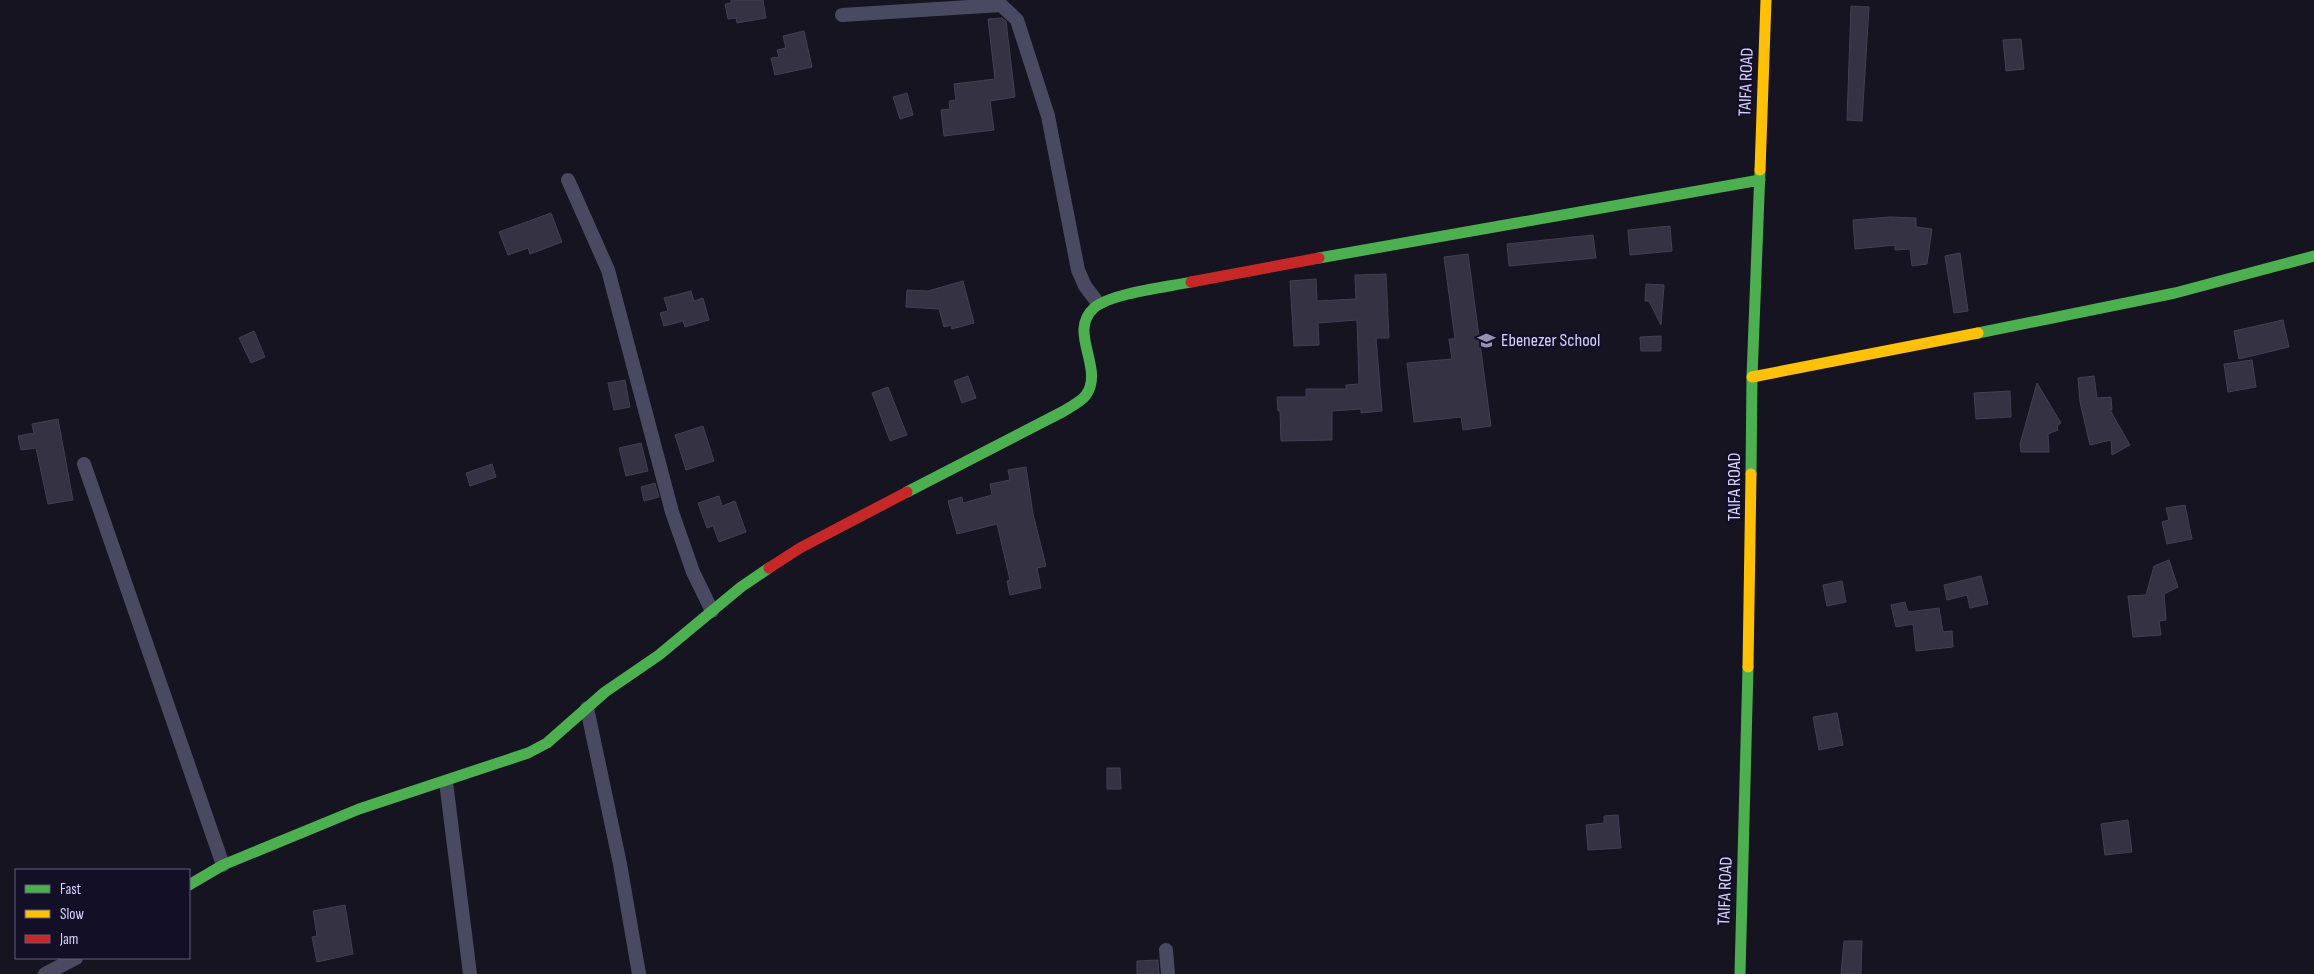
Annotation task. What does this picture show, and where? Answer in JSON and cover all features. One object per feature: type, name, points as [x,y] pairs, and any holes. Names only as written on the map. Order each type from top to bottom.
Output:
[{"type":"main road","name":"TAIFA ROAD","points":[[1740,974],[1750,596],[1752,377],[1766,0]]},
{"type":"main road","points":[[190,884],[223,865],[359,809],[446,782],[528,753],[547,743],[605,692],[659,655],[741,587],[800,548],[1056,416],[1087,394],[1092,378],[1084,336],[1088,312],[1098,302],[1257,269],[1760,180]]},
{"type":"main road","points":[[1752,377],[1844,357],[2197,289],[2314,256]]},
{"type":"street","points":[[842,15],[1001,5],[1017,20],[1048,116],[1078,270],[1085,286],[1098,302]]},
{"type":"street","points":[[568,180],[608,270],[672,512],[693,572],[712,611]]},
{"type":"street","points":[[84,464],[223,865]]},
{"type":"street","points":[[587,708],[620,864],[640,974]]},
{"type":"street","points":[[446,782],[470,974]]},
{"type":"street","points":[[1166,950],[1168,974]]},
{"type":"street","points":[[45,974],[74,959]]},
{"type":"building","points":[[731,0],[763,0],[766,18],[737,23],[736,18],[728,19],[725,4],[731,3]]},
{"type":"building","points":[[1851,6],[1869,7],[1862,121],[1847,120]]},
{"type":"building","points":[[1002,18],[1006,21],[1015,97],[990,101],[994,130],[944,136],[941,110],[950,109],[949,101],[956,100],[954,84],[995,79],[988,19]]},
{"type":"building","points":[[804,31],[812,67],[775,75],[771,58],[779,57],[777,50],[786,48],[783,36]]},
{"type":"building","points":[[2021,39],[2024,69],[2006,71],[2003,40]]},
{"type":"building","points":[[907,93],[913,115],[900,119],[893,97]]},
{"type":"building","points":[[551,213],[562,242],[530,254],[528,248],[508,255],[499,232]]},
{"type":"building","points":[[1890,217],[1916,218],[1916,227],[1932,229],[1927,264],[1912,266],[1910,249],[1895,250],[1895,245],[1855,249],[1853,220]]},
{"type":"building","points":[[1670,226],[1672,251],[1630,255],[1628,230]]},
{"type":"building","points":[[1593,235],[1596,258],[1509,266],[1507,244]]},
{"type":"building","points":[[1960,253],[1968,311],[1954,313],[1945,256]]},
{"type":"building","points":[[1468,254],[1491,426],[1463,430],[1461,417],[1414,422],[1407,363],[1452,359],[1449,339],[1455,339],[1444,257]]},
{"type":"building","points":[[1386,274],[1389,338],[1376,338],[1382,411],[1361,413],[1361,409],[1332,411],[1332,440],[1281,441],[1280,411],[1278,411],[1277,397],[1306,397],[1306,389],[1346,389],[1346,385],[1359,384],[1357,320],[1318,323],[1319,345],[1294,346],[1290,281],[1316,279],[1317,301],[1356,299],[1355,275]]},
{"type":"building","points":[[963,281],[974,323],[952,329],[951,325],[944,327],[939,309],[906,307],[907,290],[928,291]]},
{"type":"building","points":[[1646,284],[1664,285],[1661,325],[1649,301],[1645,301]]},
{"type":"building","points":[[691,291],[694,301],[703,298],[709,320],[685,327],[683,321],[664,326],[660,313],[668,311],[664,298]]},
{"type":"building","points":[[2283,320],[2289,347],[2239,359],[2234,331]]},
{"type":"building","points":[[254,331],[265,357],[251,363],[239,338]]},
{"type":"building","points":[[1661,336],[1661,351],[1641,351],[1640,337]]},
{"type":"building","points":[[2252,360],[2256,387],[2228,392],[2224,364]]},
{"type":"building","points":[[968,376],[976,398],[962,403],[954,381]]},
{"type":"building","points":[[2094,376],[2097,398],[2111,397],[2112,410],[2110,410],[2130,445],[2112,455],[2111,440],[2090,445],[2080,402],[2078,378]]},
{"type":"building","points":[[625,380],[630,407],[614,410],[608,383]]},
{"type":"building","points":[[2037,383],[2061,423],[2057,426],[2058,430],[2048,434],[2049,452],[2021,452],[2020,444]]},
{"type":"building","points":[[888,387],[907,435],[890,441],[872,393]]},
{"type":"building","points":[[2010,391],[2011,417],[1976,419],[1974,393]]},
{"type":"building","points":[[58,419],[73,500],[48,504],[36,448],[21,450],[18,436],[34,433],[32,424]]},
{"type":"building","points":[[703,426],[714,461],[686,470],[675,435]]},
{"type":"building","points":[[641,443],[648,471],[626,476],[619,448]]},
{"type":"building","points":[[492,464],[496,477],[470,486],[466,473]]},
{"type":"building","points":[[1026,467],[1033,514],[1046,566],[1037,568],[1041,588],[1010,595],[1007,581],[1010,580],[997,524],[957,534],[948,501],[962,497],[963,503],[992,495],[990,484],[1010,480],[1008,470]]},
{"type":"building","points":[[655,483],[659,497],[644,501],[641,487]]},
{"type":"building","points":[[719,496],[722,506],[735,501],[746,532],[719,542],[713,526],[707,528],[698,503]]},
{"type":"building","points":[[2185,505],[2192,539],[2167,544],[2162,522],[2169,520],[2166,508]]},
{"type":"building","points":[[2169,560],[2178,587],[2164,594],[2166,620],[2159,621],[2161,635],[2133,637],[2128,596],[2146,595],[2154,566]]},
{"type":"building","points":[[1981,576],[1988,604],[1970,608],[1967,595],[1947,600],[1944,585]]},
{"type":"building","points":[[1842,581],[1846,602],[1827,606],[1823,585]]},
{"type":"building","points":[[1905,602],[1908,612],[1939,608],[1943,632],[1952,631],[1953,647],[1916,651],[1913,624],[1896,627],[1891,605]]},
{"type":"building","points":[[1837,713],[1843,745],[1819,750],[1813,717]]},
{"type":"building","points":[[1107,768],[1120,768],[1121,789],[1107,789]]},
{"type":"building","points":[[1618,815],[1621,848],[1588,850],[1586,825],[1604,823],[1604,816]]},
{"type":"building","points":[[2128,820],[2132,852],[2105,855],[2101,824]]},
{"type":"building","points":[[345,905],[353,954],[317,962],[312,937],[317,936],[313,911]]},
{"type":"building","points":[[1844,941],[1862,941],[1861,974],[1841,974]]},
{"type":"building","points":[[1158,960],[1159,974],[1137,974],[1137,961]]},
{"type":"traffic: fast","points":[[1751,474],[1752,377],[1760,170]]},
{"type":"traffic: fast","points":[[1319,258],[1760,180]]},
{"type":"traffic: fast","points":[[1978,333],[2175,293],[2314,256]]},
{"type":"traffic: fast","points":[[907,492],[1079,402],[1086,395],[1091,384],[1090,362],[1084,328],[1087,318],[1094,308],[1113,298],[1126,294],[1191,282]]},
{"type":"traffic: fast","points":[[190,884],[223,865],[359,809],[528,753],[547,743],[605,692],[659,655],[741,587],[769,568]]},
{"type":"traffic: fast","points":[[1740,974],[1748,667]]},
{"type":"traffic: slow","points":[[1760,170],[1766,0]]},
{"type":"traffic: slow","points":[[1752,377],[1978,333]]},
{"type":"traffic: slow","points":[[1748,667],[1751,474]]},
{"type":"traffic: jam","points":[[1191,282],[1319,258]]},
{"type":"traffic: jam","points":[[769,568],[800,548],[907,492]]},
{"type":"place","name":"Ebenezer School","points":[[1487,340]]}]
